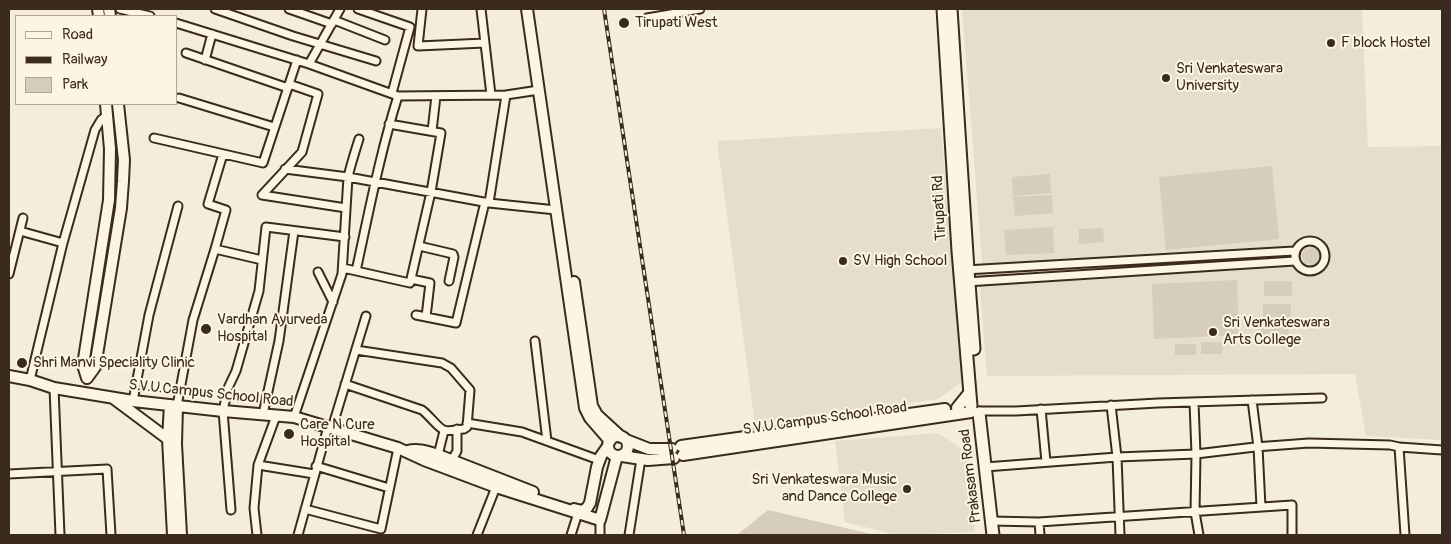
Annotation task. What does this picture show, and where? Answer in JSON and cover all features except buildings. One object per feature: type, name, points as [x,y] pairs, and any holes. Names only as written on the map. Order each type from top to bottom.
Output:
[{"type":"main road","name":"Tirupati Rd","points":[[943,9],[949,54],[975,410]]},
{"type":"main road","name":"Tirupati Rd","points":[[949,54],[952,9]]},
{"type":"main road","name":"Tirupati Rd","points":[[964,276],[970,392],[975,410]]},
{"type":"main road","name":"Prakasam Road","points":[[975,410],[985,467],[993,535]]},
{"type":"main road","name":"Prakasam Road","points":[[975,410],[986,535]]},
{"type":"street","points":[[120,9],[146,15]]},
{"type":"street","points":[[215,9],[376,62]]},
{"type":"street","points":[[289,9],[385,40]]},
{"type":"street","points":[[309,64],[340,9]]},
{"type":"street","points":[[356,271],[410,27],[358,9]]},
{"type":"street","points":[[422,9],[418,46],[485,43]]},
{"type":"street","points":[[481,9],[491,95]]},
{"type":"street","points":[[527,9],[585,408],[590,418],[609,443],[610,452],[620,456]]},
{"type":"street","name":"S.V.U.Campus School Road","points":[[533,9],[592,406],[597,415],[624,439],[649,450],[678,452],[975,410]]},
{"type":"street","points":[[647,18],[700,9]]},
{"type":"street","points":[[178,24],[297,60],[395,94],[436,96],[506,95],[539,90]]},
{"type":"street","points":[[205,60],[212,34]]},
{"type":"street","points":[[186,53],[318,94],[302,152],[262,195],[346,208]]},
{"type":"street","points":[[154,138],[263,163],[297,60]]},
{"type":"street","points":[[416,315],[456,323],[487,202],[506,95]]},
{"type":"street","points":[[432,131],[436,96]]},
{"type":"street","points":[[179,98],[274,127]]},
{"type":"street","points":[[84,392],[87,378],[95,367],[121,208],[124,160],[118,105]]},
{"type":"street","points":[[87,378],[83,366],[109,200],[110,149],[107,109]]},
{"type":"street","points":[[30,380],[63,243],[95,130],[107,109]]},
{"type":"street","points":[[343,268],[410,283],[431,192],[441,133],[389,124]]},
{"type":"street","points":[[294,418],[342,274],[348,178],[351,160],[359,139]]},
{"type":"street","points":[[173,535],[168,439],[173,405],[193,320],[226,210],[208,204],[223,154]]},
{"type":"street","points":[[285,169],[375,182],[487,202],[556,210]]},
{"type":"street","points":[[133,401],[149,316],[178,206]]},
{"type":"street","points":[[9,274],[24,218]]},
{"type":"street","points":[[231,510],[223,411],[228,388],[236,371],[256,299],[266,227],[344,237]]},
{"type":"street","points":[[263,414],[279,341],[294,231]]},
{"type":"street","points":[[20,232],[63,243]]},
{"type":"street","points":[[964,276],[1294,251],[1301,243],[1312,240],[1323,248],[1324,260],[1322,265],[1314,270],[1303,270],[1295,261],[1294,251]]},
{"type":"street","points":[[418,246],[453,254],[449,281]]},
{"type":"street","points":[[215,249],[262,260]]},
{"type":"street","points":[[964,276],[1295,261]]},
{"type":"street","points":[[318,272],[333,302]]},
{"type":"street","points":[[411,279],[430,284],[426,317]]},
{"type":"street","points":[[298,535],[315,470],[366,316]]},
{"type":"street","points":[[535,341],[547,442]]},
{"type":"street","points":[[345,384],[422,410],[432,417],[444,431],[466,428],[470,390],[448,366],[442,363],[356,350]]},
{"type":"street","name":"S.V.U.Campus School Road","points":[[9,376],[30,380],[54,388],[133,401],[294,418],[402,449],[424,460],[496,487],[600,520]]},
{"type":"street","points":[[54,388],[60,535]]},
{"type":"street","points":[[957,408],[970,392]]},
{"type":"street","points":[[111,397],[168,439]]},
{"type":"street","points":[[975,410],[1322,398]]},
{"type":"street","points":[[1252,400],[1258,447],[1261,507]]},
{"type":"street","points":[[1194,402],[1196,454],[1195,512],[1199,535]]},
{"type":"street","points":[[173,405],[181,535]]},
{"type":"street","points":[[1111,405],[1117,457],[1120,535]]},
{"type":"street","name":"S.V.U.Campus School Road","points":[[620,456],[648,460],[678,452],[921,412],[957,408],[975,410]]},
{"type":"street","points":[[1041,409],[1046,462]]},
{"type":"street","points":[[256,535],[254,508],[258,465],[276,416]]},
{"type":"street","points":[[467,423],[522,432],[599,460]]},
{"type":"street","points":[[452,460],[457,451],[458,430]]},
{"type":"street","points":[[438,455],[444,431]]},
{"type":"street","points":[[600,535],[600,520],[620,456],[627,449],[624,439],[615,437],[609,443]]},
{"type":"street","name":"S.V.U.Campus School Road","points":[[402,449],[422,450],[438,455],[582,511],[590,503],[599,460],[609,443]]},
{"type":"street","points":[[985,467],[1117,457],[1196,454],[1309,443],[1390,445],[1442,450]]},
{"type":"street","points":[[1399,447],[1405,535]]},
{"type":"street","points":[[305,509],[381,529],[389,488],[402,449]]},
{"type":"street","points":[[629,535],[641,459]]},
{"type":"street","points":[[258,465],[315,470],[389,488]]},
{"type":"street","points":[[9,474],[107,469],[111,535]]},
{"type":"street","points":[[477,535],[496,487]]},
{"type":"street","points":[[991,521],[1039,522],[1292,505],[1292,535]]},
{"type":"street","points":[[571,535],[578,513]]},
{"type":"street","points":[[1039,522],[1040,535]]},
{"type":"shaded area","points":[[962,9],[1362,9],[1368,147],[1442,146],[1442,440],[1366,436],[1355,374],[987,376],[980,289],[982,262]]},
{"type":"shaded area","name":"SV High School","points":[[941,128],[963,381],[938,399],[755,425],[717,141]]},
{"type":"shaded area","name":"Sri Venkateswara Music and Dance College","points":[[938,433],[971,455],[975,532],[897,535],[845,522],[835,441]]},
{"type":"green space","points":[[1272,166],[1279,239],[1166,250],[1159,177]]},
{"type":"green space","points":[[1050,174],[1051,193],[1013,196],[1012,177]]},
{"type":"green space","points":[[1052,195],[1053,213],[1015,216],[1013,197]]},
{"type":"green space","points":[[1053,227],[1054,253],[1006,255],[1004,230]]},
{"type":"green space","points":[[1103,228],[1104,242],[1079,244],[1079,229]]},
{"type":"green space","points":[[1311,247],[1317,250],[1320,256],[1317,262],[1311,265],[1305,262],[1302,256],[1305,250]]},
{"type":"green space","points":[[1237,280],[1239,335],[1154,339],[1152,284]]},
{"type":"green space","points":[[1264,281],[1292,281],[1292,296],[1264,296]]},
{"type":"green space","points":[[1263,304],[1291,304],[1291,320],[1263,319]]},
{"type":"green space","points":[[1260,324],[1289,324],[1288,340],[1260,340]]},
{"type":"green space","points":[[1201,342],[1223,342],[1222,354],[1201,354]]},
{"type":"green space","points":[[1175,344],[1196,344],[1196,355],[1175,355]]},
{"type":"green space","points":[[768,510],[871,534],[871,535],[737,535]]},
{"type":"railway","points":[[604,9],[684,535]]},
{"type":"place","name":"Tirupati West","points":[[624,23]]},
{"type":"place","name":"F block Hostel","points":[[1331,43]]},
{"type":"place","name":"Sri Venkateswara University","points":[[1166,78]]},
{"type":"place","name":"SV High School","points":[[843,261]]},
{"type":"place","name":"Vardhan Ayurveda Hospital","points":[[206,329]]},
{"type":"place","name":"Sri Venkateswara Arts College","points":[[1213,332]]},
{"type":"place","name":"Shri Manvi Speciality Clinic","points":[[22,363]]},
{"type":"place","name":"Care N Cure Hospital","points":[[289,434]]},
{"type":"place","name":"Sri Venkateswara Music and Dance College","points":[[907,489]]}]
